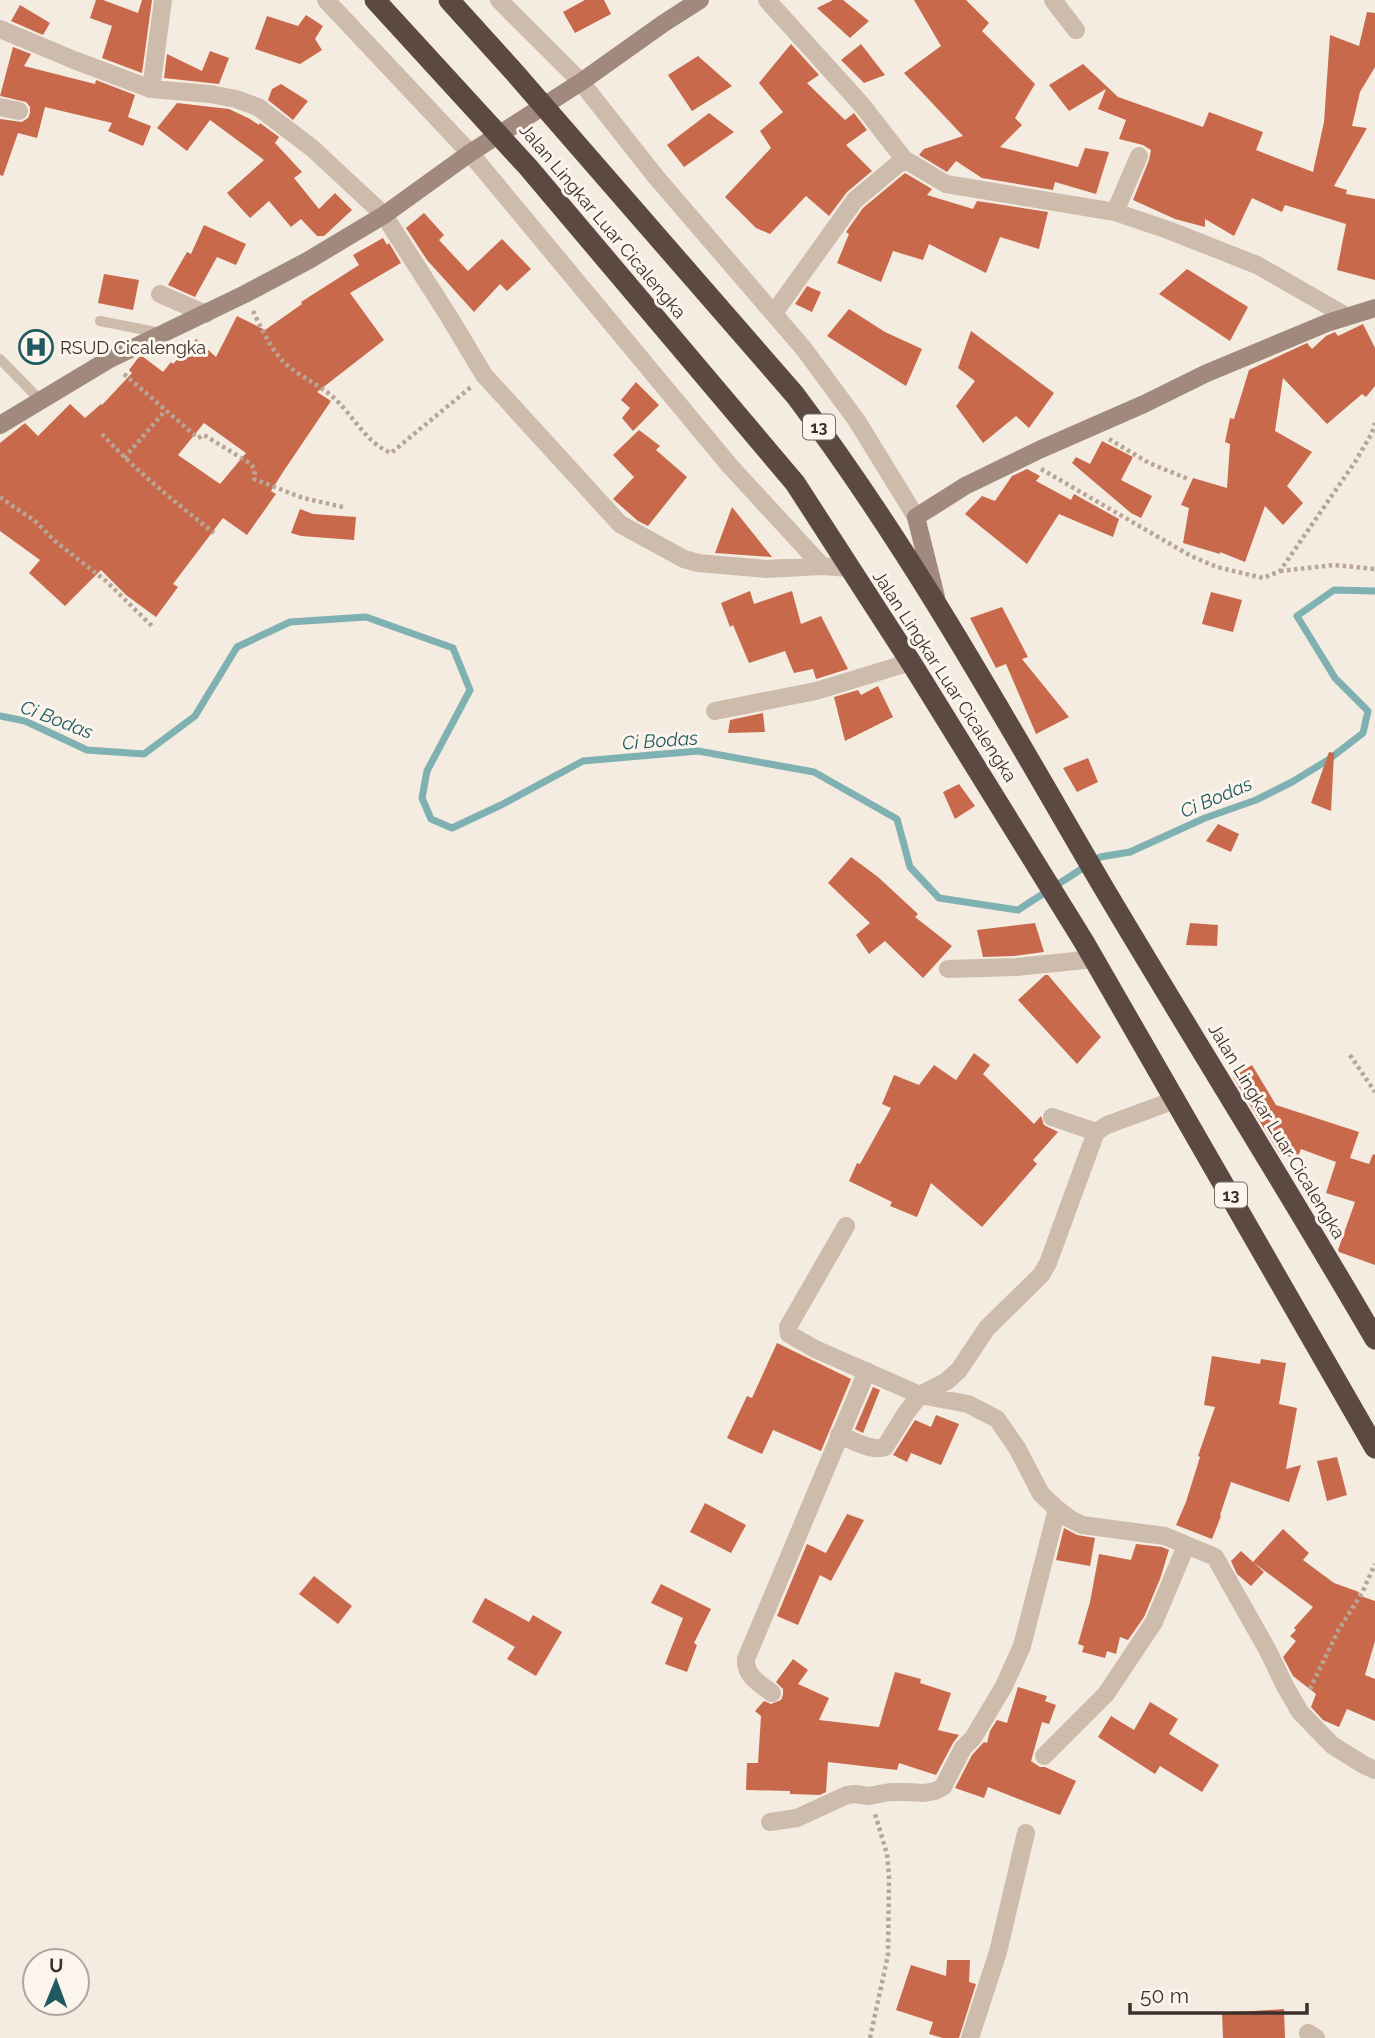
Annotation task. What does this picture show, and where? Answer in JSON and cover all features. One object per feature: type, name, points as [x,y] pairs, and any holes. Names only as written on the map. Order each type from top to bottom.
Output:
[{"type":"highway","name":"Jalan Lingkar Luar Cicalengka","points":[[375,0],[528,167],[795,483],[984,778],[1089,951],[1375,1448]]},
{"type":"highway","name":"Jalan Lingkar Luar Cicalengka","points":[[449,0],[795,395],[838,451],[938,607],[1123,921],[1375,1339]]},
{"type":"street","points":[[151,89],[163,0]]},
{"type":"street","points":[[326,0],[470,153],[730,466],[822,566]]},
{"type":"street","points":[[499,0],[581,82],[656,177],[804,349],[857,421],[916,517],[938,607]]},
{"type":"street","points":[[0,425],[108,360],[309,261],[384,215],[470,153],[581,82],[663,23],[701,0]]},
{"type":"street","points":[[767,0],[861,104],[904,159],[946,184],[1115,212],[1257,265],[1346,316]]},
{"type":"street","points":[[1053,0],[1076,30]]},
{"type":"street","points":[[0,29],[151,89],[223,96],[258,107],[312,148],[384,215],[449,315],[484,375],[620,524],[684,559],[698,563],[766,569],[822,566],[849,568]]},
{"type":"street","points":[[0,107],[19,111]]},
{"type":"street","points":[[1115,212],[1139,156]]},
{"type":"street","points":[[774,313],[855,200],[904,159]]},
{"type":"street","points":[[160,294],[206,314]]},
{"type":"street","points":[[916,517],[965,486],[1207,373],[1327,323],[1375,308]]},
{"type":"street","points":[[715,711],[816,691],[911,662]]},
{"type":"street","points":[[948,969],[1016,967],[1089,951]]},
{"type":"street","points":[[839,1435],[870,1447],[883,1449],[888,1445],[920,1395],[954,1375],[987,1328],[1041,1275],[1048,1263],[1096,1132],[1107,1125],[1175,1100]]},
{"type":"street","points":[[1052,1118],[1096,1132]]},
{"type":"street","points":[[846,1226],[787,1331],[792,1337],[920,1395],[968,1404],[997,1419],[1017,1448],[1041,1494],[1057,1509],[1082,1525],[1165,1536],[1215,1557],[1300,1713],[1332,1745],[1375,1770]]},
{"type":"street","points":[[772,1693],[754,1680],[747,1671],[746,1659],[867,1371]]},
{"type":"street","points":[[770,1822],[797,1818],[847,1795],[924,1793],[943,1787],[963,1748],[973,1738],[1004,1686],[1018,1657],[1057,1509]]},
{"type":"street","points":[[1044,1756],[1106,1693],[1154,1622],[1186,1546]]},
{"type":"street","points":[[970,2038],[998,1952],[1026,1833]]},
{"type":"lane","points":[[100,321],[161,333]]},
{"type":"lane","points":[[0,359],[41,401]]},
{"type":"path","points":[[246,294],[260,326],[281,358],[333,397],[372,441],[391,453],[484,375]]},
{"type":"path","points":[[108,360],[198,438],[204,435],[251,464],[255,470],[254,479],[303,498],[343,507]]},
{"type":"path","points":[[124,458],[165,411]]},
{"type":"path","points":[[1280,571],[1354,462],[1375,423]]},
{"type":"path","points":[[1090,428],[1149,463],[1188,479]]},
{"type":"path","points":[[102,434],[124,458],[169,498],[214,533]]},
{"type":"path","points":[[1022,458],[1179,549],[1217,567],[1264,578],[1280,571],[1334,565],[1375,569]]},
{"type":"path","points":[[0,496],[13,508],[34,520],[56,542],[106,581],[153,627]]},
{"type":"path","points":[[1350,1055],[1375,1092]]},
{"type":"path","points":[[1300,1713],[1338,1631],[1362,1593],[1375,1564]]},
{"type":"path","points":[[869,1796],[885,1842],[889,1876],[888,1955],[870,2038]]},
{"type":"building","points":[[96,0],[138,13],[142,0],[152,0],[142,73],[102,58],[112,26],[90,18]]},
{"type":"building","points":[[585,0],[604,0],[611,14],[575,33],[563,12]]},
{"type":"building","points":[[833,0],[843,0],[869,21],[850,38],[817,8]]},
{"type":"building","points":[[914,0],[966,0],[989,23],[982,31],[1035,84],[1015,118],[1022,125],[1000,147],[1078,167],[1085,148],[1109,152],[1096,194],[1055,182],[1053,190],[982,178],[956,161],[947,172],[919,155],[924,149],[963,136],[904,73],[941,46]]},
{"type":"building","points":[[20,5],[50,23],[43,35],[11,21]]},
{"type":"building","points":[[1367,12],[1375,13],[1375,67],[1360,92],[1352,126],[1367,128],[1334,186],[1347,190],[1346,194],[1375,199],[1375,280],[1337,270],[1346,224],[1285,205],[1282,212],[1252,198],[1234,236],[1205,219],[1205,227],[1175,219],[1133,200],[1151,150],[1143,145],[1119,139],[1126,120],[1098,109],[1106,89],[1069,111],[1049,85],[1083,64],[1118,97],[1203,127],[1209,112],[1263,132],[1256,150],[1313,172],[1324,122],[1330,35],[1359,46]]},
{"type":"building","points":[[306,15],[323,26],[315,39],[322,50],[300,64],[255,49],[267,16],[298,26]]},
{"type":"building","points":[[791,44],[819,75],[807,83],[845,120],[854,113],[867,130],[846,145],[872,171],[847,192],[829,216],[806,196],[770,234],[756,228],[725,197],[771,148],[760,131],[783,112],[759,83]]},
{"type":"building","points":[[861,44],[885,75],[864,83],[841,60]]},
{"type":"building","points":[[13,47],[31,54],[24,66],[95,84],[96,80],[135,95],[128,117],[151,126],[143,146],[108,131],[112,123],[45,107],[37,138],[18,133],[3,176],[0,175],[0,119],[22,122],[30,113],[26,102],[0,96]]},
{"type":"building","points":[[210,51],[229,58],[219,84],[164,78],[167,54],[202,71]]},
{"type":"building","points":[[698,56],[732,86],[692,111],[668,75]]},
{"type":"building","points":[[281,84],[308,101],[293,120],[268,100],[272,89]]},
{"type":"building","points":[[177,103],[229,109],[259,125],[260,123],[279,137],[275,143],[302,172],[294,178],[319,209],[335,193],[352,210],[324,236],[317,236],[301,219],[291,227],[269,201],[250,218],[227,193],[264,160],[210,120],[187,151],[157,128]]},
{"type":"building","points":[[709,113],[734,132],[684,167],[667,145]]},
{"type":"building","points":[[905,173],[932,189],[927,195],[973,209],[977,201],[1048,212],[1039,249],[1000,237],[986,273],[929,244],[923,260],[893,251],[881,282],[837,263],[849,234],[846,232],[863,208]]},
{"type":"building","points":[[424,213],[444,235],[439,240],[468,271],[502,239],[531,269],[507,291],[500,284],[474,312],[427,260],[406,228]]},
{"type":"building","points":[[204,225],[246,244],[236,265],[217,257],[195,297],[168,285],[187,252],[191,254]]},
{"type":"building","points":[[383,238],[401,263],[350,293],[384,340],[317,392],[331,401],[271,491],[276,494],[247,535],[223,518],[173,584],[178,587],[156,617],[126,595],[101,570],[65,606],[29,573],[40,560],[0,531],[0,443],[25,423],[38,436],[70,404],[85,418],[102,405],[132,373],[129,370],[142,356],[163,372],[196,339],[216,357],[237,316],[265,330],[302,304],[301,302],[359,265],[353,255]],"holes":[[[204,423],[246,453],[220,484],[178,455]]]},
{"type":"building","points":[[1187,269],[1248,307],[1230,341],[1159,294]]},
{"type":"building","points":[[104,274],[139,280],[133,310],[98,303]]},
{"type":"building","points":[[807,286],[821,292],[812,312],[795,304]]},
{"type":"building","points":[[849,309],[885,332],[922,349],[906,386],[827,336]]},
{"type":"building","points":[[1363,324],[1375,348],[1375,386],[1366,397],[1362,394],[1327,424],[1283,378],[1275,431],[1312,452],[1287,486],[1303,503],[1283,525],[1265,506],[1245,562],[1220,552],[1183,543],[1189,508],[1181,505],[1193,478],[1227,488],[1230,444],[1225,442],[1230,418],[1234,419],[1249,370],[1307,343],[1312,349],[1326,336],[1335,332],[1338,336]]},
{"type":"building","points":[[971,331],[1054,393],[1029,428],[1016,416],[983,443],[956,406],[975,381],[958,368]]},
{"type":"building","points":[[636,382],[659,405],[633,431],[622,418],[630,408],[621,400]]},
{"type":"building","points":[[639,430],[660,446],[656,450],[687,477],[648,526],[638,521],[613,499],[634,477],[613,455]]},
{"type":"building","points":[[1102,441],[1133,457],[1121,480],[1152,496],[1141,518],[1131,513],[1072,463],[1076,457],[1090,464]]},
{"type":"building","points":[[1027,469],[1040,476],[1036,481],[1071,500],[1074,494],[1119,519],[1113,537],[1059,514],[1027,564],[965,514],[982,496],[995,501],[1012,476]]},
{"type":"building","points":[[732,507],[772,557],[715,553]]},
{"type":"building","points":[[300,509],[313,514],[356,517],[354,540],[291,533]]},
{"type":"building","points":[[750,591],[754,604],[792,591],[801,624],[821,616],[848,669],[816,679],[813,669],[794,673],[785,651],[749,663],[721,603]]},
{"type":"building","points":[[1211,592],[1242,600],[1233,632],[1202,624]]},
{"type":"building","points":[[1002,607],[1028,657],[1022,659],[1069,717],[1036,734],[1006,664],[996,668],[970,618]]},
{"type":"building","points":[[878,686],[893,717],[845,741],[834,697],[858,690],[861,695]]},
{"type":"building","points":[[763,713],[765,732],[728,733],[730,720]]},
{"type":"building","points":[[1329,752],[1334,753],[1331,811],[1311,803]]},
{"type":"building","points":[[1088,758],[1098,782],[1077,792],[1063,768]]},
{"type":"building","points":[[959,784],[975,806],[955,819],[943,792]]},
{"type":"building","points":[[1218,824],[1239,834],[1231,852],[1206,841]]},
{"type":"building","points":[[851,857],[878,877],[918,914],[915,917],[952,946],[923,978],[885,941],[869,954],[856,935],[870,923],[828,883]]},
{"type":"building","points":[[1035,923],[1044,952],[983,957],[977,930]]},
{"type":"building","points":[[1190,923],[1218,925],[1217,946],[1186,945]]},
{"type":"building","points":[[1048,975],[1101,1037],[1077,1064],[1018,1000]]},
{"type":"building","points":[[974,1053],[990,1065],[983,1074],[1034,1124],[1041,1116],[1044,1125],[1058,1132],[1033,1160],[1037,1164],[982,1227],[931,1183],[917,1217],[890,1206],[892,1202],[849,1181],[891,1108],[882,1104],[894,1075],[919,1085],[934,1065],[956,1080]]},
{"type":"building","points":[[1252,1065],[1276,1105],[1359,1132],[1350,1158],[1369,1164],[1373,1154],[1375,1155],[1375,1265],[1339,1252],[1355,1202],[1326,1193],[1336,1162],[1301,1149],[1297,1159],[1279,1153],[1233,1077]]},
{"type":"building","points":[[777,1343],[851,1379],[821,1451],[773,1430],[762,1454],[727,1438],[747,1396],[752,1398]]},
{"type":"building","points":[[1212,1356],[1260,1364],[1261,1359],[1286,1363],[1279,1404],[1297,1408],[1286,1469],[1301,1465],[1289,1502],[1231,1482],[1212,1539],[1176,1525],[1186,1502],[1215,1407],[1204,1405]]},
{"type":"building","points":[[873,1387],[880,1390],[863,1433],[855,1429]]},
{"type":"building","points":[[936,1415],[959,1424],[941,1465],[911,1453],[907,1462],[893,1455],[915,1420],[931,1427]]},
{"type":"building","points":[[1337,1457],[1347,1495],[1327,1501],[1317,1461]]},
{"type":"building","points":[[705,1503],[746,1525],[731,1553],[690,1532]]},
{"type":"building","points":[[847,1514],[864,1520],[831,1581],[820,1575],[798,1625],[777,1616],[807,1544],[826,1553]]},
{"type":"building","points":[[1064,1528],[1077,1535],[1095,1538],[1090,1566],[1056,1560]]},
{"type":"building","points":[[1283,1529],[1309,1553],[1303,1560],[1334,1583],[1375,1601],[1375,1641],[1365,1675],[1375,1679],[1375,1721],[1347,1709],[1339,1727],[1323,1720],[1311,1707],[1316,1694],[1293,1676],[1283,1657],[1296,1641],[1290,1636],[1296,1630],[1294,1628],[1313,1607],[1253,1562]]},
{"type":"building","points":[[1136,1544],[1169,1550],[1144,1617],[1128,1640],[1120,1637],[1116,1654],[1107,1651],[1105,1658],[1082,1652],[1084,1646],[1078,1644],[1090,1602],[1099,1554],[1131,1560]]},
{"type":"building","points":[[1241,1551],[1264,1572],[1251,1586],[1237,1574],[1231,1561]]},
{"type":"building","points":[[314,1576],[352,1606],[338,1624],[299,1594]]},
{"type":"building","points":[[661,1584],[711,1609],[694,1643],[697,1645],[687,1672],[665,1664],[683,1618],[651,1603]]},
{"type":"building","points":[[485,1598],[529,1622],[533,1615],[562,1632],[536,1676],[507,1659],[515,1647],[472,1622]]},
{"type":"building","points":[[793,1659],[808,1670],[798,1684],[829,1698],[819,1720],[879,1727],[895,1672],[921,1679],[920,1683],[951,1693],[938,1730],[959,1735],[936,1775],[899,1763],[897,1770],[828,1762],[826,1792],[820,1795],[746,1790],[747,1763],[758,1763],[761,1716],[755,1711],[764,1701],[771,1704],[781,1700],[783,1689],[776,1682]]},
{"type":"building","points":[[1018,1687],[1047,1696],[1045,1701],[1056,1705],[1049,1724],[1042,1722],[1031,1761],[1076,1781],[1060,1815],[988,1787],[984,1798],[955,1788],[972,1755],[984,1742],[987,1743],[997,1720],[1007,1723]]},
{"type":"building","points":[[1150,1702],[1178,1719],[1169,1734],[1219,1765],[1202,1792],[1160,1766],[1155,1774],[1098,1737],[1111,1716],[1134,1730]]},
{"type":"building","points":[[947,1960],[970,1960],[969,1982],[976,1984],[959,2038],[943,2038],[929,2034],[933,2022],[896,2010],[911,1965],[946,1976]]},
{"type":"building","points":[[1284,2009],[1285,2038],[1223,2038],[1222,2013]]},
{"type":"waterway","name":"Ci Bodas","points":[[0,716],[25,721],[87,750],[144,754],[195,716],[237,647],[290,622],[366,617],[453,648],[470,690],[427,771],[422,798],[431,819],[452,828],[583,761],[698,751],[814,772],[897,819],[910,867],[939,898],[1018,910],[1100,857],[1130,852],[1205,818],[1256,800],[1292,782],[1328,760],[1363,733],[1368,711],[1335,678],[1297,616],[1334,590],[1375,591]]},
{"type":"place","name":"RSUD Cicalengka","points":[[36,347]]}]
